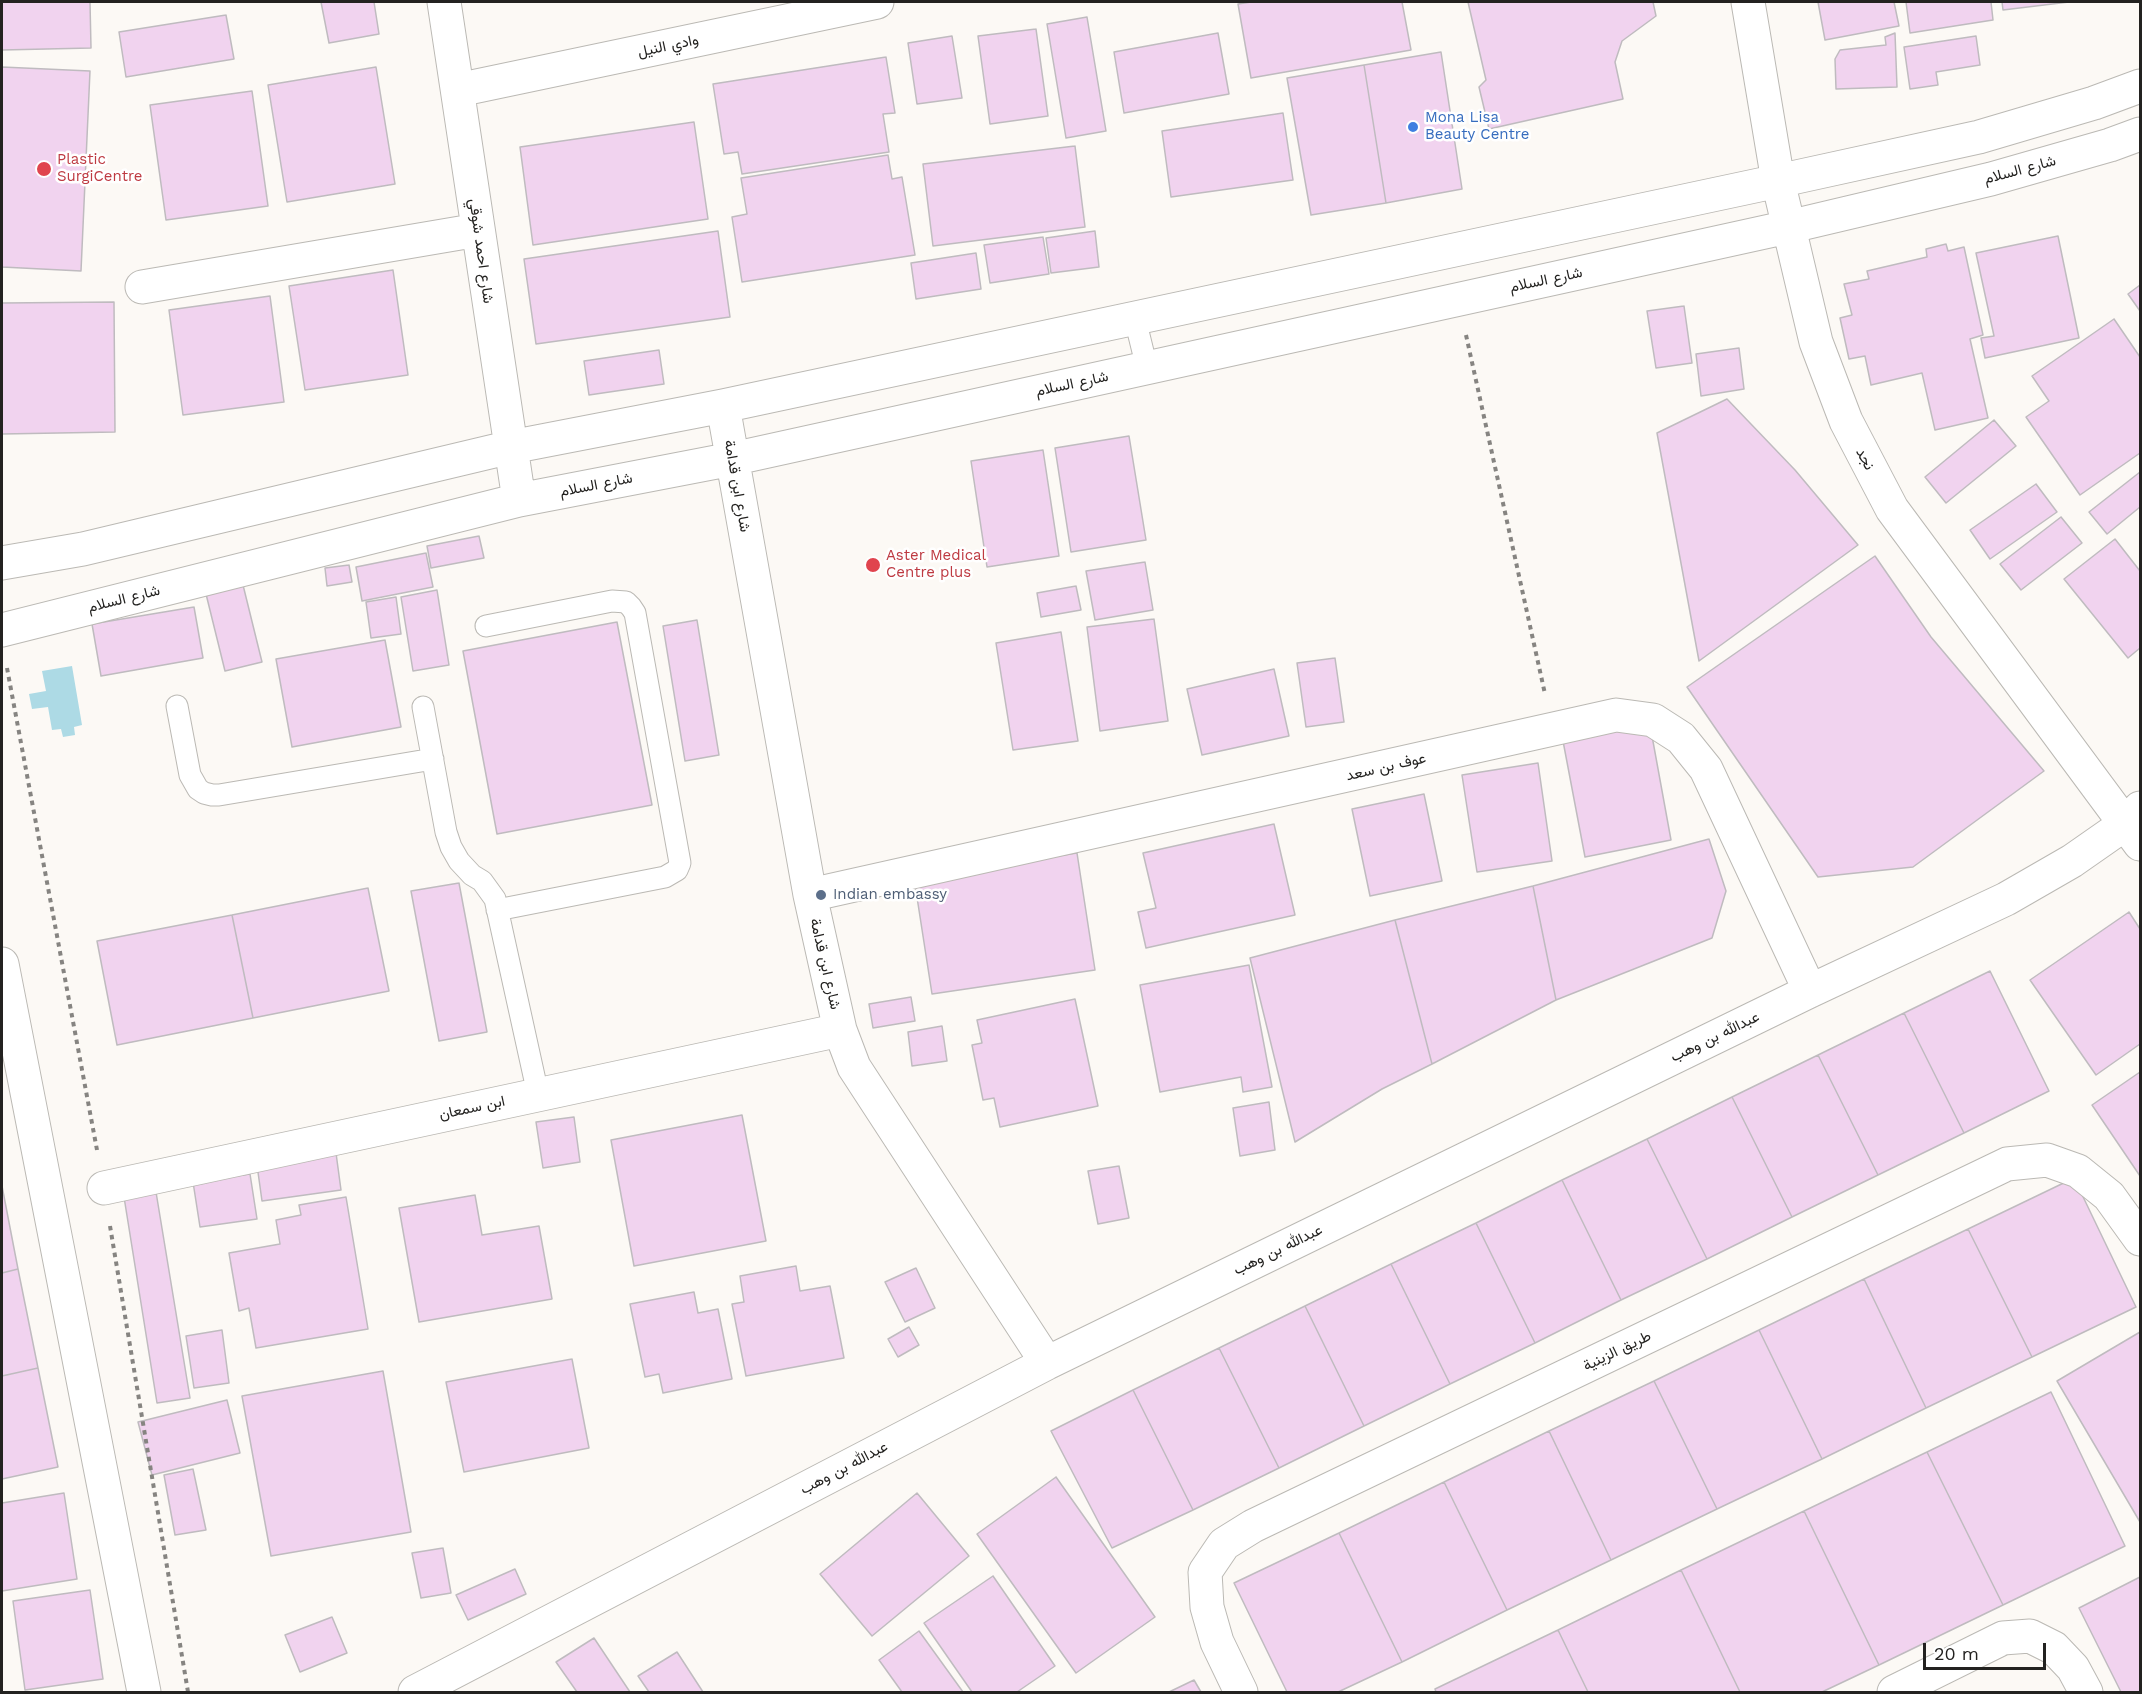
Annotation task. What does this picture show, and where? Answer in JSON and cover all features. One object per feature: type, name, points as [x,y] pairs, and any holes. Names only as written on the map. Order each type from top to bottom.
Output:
[{"type":"street","name":"شارع احمد شوقي","points":[[444,2],[519,500]]},
{"type":"street","name":"وادي النيل","points":[[458,90],[877,2]]},
{"type":"street","name":"نجد","points":[[1748,2],[1778,182],[1788,227],[1816,342],[1846,421],[1892,509],[2135,825]]},
{"type":"street","points":[[2,563],[83,549],[511,447],[723,406],[1778,182],[1979,137],[2094,103],[2140,86]]},
{"type":"street","name":"شارع السلام","points":[[2,630],[519,500],[732,459],[1788,227],[1991,179],[2110,145],[2140,134]]},
{"type":"street","points":[[142,287],[478,230]]},
{"type":"street","name":"شارع ابن قدامة","points":[[723,406],[810,895],[840,1030],[854,1067],[1047,1363]]},
{"type":"street","name":"عوف بن سعد","points":[[810,895],[1616,715],[1653,720],[1681,738],[1706,769],[1810,991]]},
{"type":"street","name":"عبدالله بن وهب","points":[[415,1692],[1047,1363],[1810,991],[2006,899],[2135,825]]},
{"type":"street","points":[[2,964],[144,1692]]},
{"type":"street","name":"ابن سمعان","points":[[104,1188],[840,1030]]},
{"type":"street","name":"طريق الزينية","points":[[1241,1692],[1217,1642],[1207,1607],[1205,1572],[1224,1544],[1252,1526],[2007,1164],[2047,1160],[2078,1171],[2109,1196],[2140,1239]]},
{"type":"street","points":[[1894,1692],[2003,1638],[2030,1636],[2054,1648],[2073,1668],[2086,1692]]},
{"type":"lane","points":[[1135,318],[1147,368]]},
{"type":"lane","points":[[486,626],[612,601],[626,602],[631,607],[635,613],[680,863],[677,870],[665,877],[497,910]]},
{"type":"lane","points":[[177,706],[190,776],[204,794],[212,795],[433,759]]},
{"type":"lane","points":[[423,707],[446,832],[451,847],[459,861],[489,889],[495,899],[538,1094]]},
{"type":"path","points":[[1458,299],[1553,730]]},
{"type":"water","points":[[72,666],[82,725],[74,727],[75,735],[63,737],[61,729],[52,730],[48,707],[32,709],[29,694],[46,691],[42,671]]},
{"type":"building","points":[[2,2],[90,2],[91,48],[2,50]]},
{"type":"building","points":[[321,2],[374,2],[379,34],[329,43]]},
{"type":"building","points":[[1251,2],[1402,2],[1411,50],[1251,78],[1238,4]]},
{"type":"building","points":[[1468,2],[1653,2],[1656,16],[1622,41],[1615,62],[1623,99],[1489,129],[1479,87],[1486,80]]},
{"type":"building","points":[[1818,2],[1894,2],[1899,26],[1825,40]]},
{"type":"building","points":[[1906,2],[1991,2],[1993,20],[1910,33]]},
{"type":"building","points":[[2002,2],[2069,2],[2003,10]]},
{"type":"building","points":[[226,15],[234,59],[126,77],[119,32]]},
{"type":"building","points":[[1087,17],[1106,131],[1066,138],[1047,24]]},
{"type":"building","points":[[1036,29],[1048,116],[990,124],[978,36]]},
{"type":"building","points":[[1218,33],[1229,94],[1124,113],[1114,52]]},
{"type":"building","points":[[1895,33],[1897,87],[1836,89],[1835,59],[1840,50],[1886,45],[1885,37]]},
{"type":"building","points":[[952,36],[962,98],[917,104],[908,43]]},
{"type":"building","points":[[1976,36],[1980,65],[1936,72],[1938,85],[1910,89],[1904,47]]},
{"type":"building","name":"Mona Lisa Beauty Centre","points":[[1441,52],[1462,189],[1386,203],[1364,65]]},
{"type":"building","points":[[886,57],[895,113],[883,114],[889,152],[742,174],[738,152],[724,154],[713,84]]},
{"type":"building","points":[[1364,65],[1386,203],[1311,215],[1287,78]]},
{"type":"building","name":"Plastic SurgiCentre","points":[[2,67],[90,71],[81,271],[2,267]]},
{"type":"building","points":[[376,67],[395,184],[287,202],[268,85]]},
{"type":"building","points":[[252,91],[268,206],[166,220],[150,105]]},
{"type":"building","points":[[1283,113],[1293,180],[1171,197],[1162,131]]},
{"type":"building","points":[[694,122],[708,219],[533,245],[520,147]]},
{"type":"building","points":[[1075,146],[1085,227],[933,246],[923,164]]},
{"type":"building","points":[[888,155],[892,179],[902,177],[915,255],[742,282],[732,217],[747,214],[741,178]]},
{"type":"building","points":[[718,231],[730,317],[536,344],[524,259]]},
{"type":"building","points":[[1095,231],[1099,267],[1051,273],[1046,238]]},
{"type":"building","points":[[2058,236],[2079,338],[1985,358],[1981,338],[1994,336],[1976,253]]},
{"type":"building","points":[[1043,237],[1049,274],[990,283],[984,245]]},
{"type":"building","points":[[1946,244],[1948,251],[1964,247],[1983,335],[1970,339],[1988,418],[1935,430],[1922,373],[1871,385],[1865,356],[1849,359],[1840,318],[1852,315],[1844,284],[1869,279],[1867,271],[1927,257],[1926,249]]},
{"type":"building","points":[[976,253],[981,289],[916,299],[911,263]]},
{"type":"building","points":[[393,270],[408,375],[305,390],[289,286]]},
{"type":"building","points":[[2140,285],[2140,311],[2128,294]]},
{"type":"building","points":[[270,296],[284,402],[183,415],[169,310]]},
{"type":"building","points":[[114,302],[115,432],[2,434],[2,303]]},
{"type":"building","points":[[1684,306],[1692,363],[1656,368],[1647,311]]},
{"type":"building","points":[[2114,319],[2140,357],[2140,453],[2080,495],[2026,417],[2049,401],[2032,376]]},
{"type":"building","points":[[1739,348],[1744,389],[1701,396],[1696,354]]},
{"type":"building","points":[[659,350],[664,384],[589,395],[584,361]]},
{"type":"building","points":[[1727,399],[1795,470],[1858,545],[1699,661],[1657,433]]},
{"type":"building","points":[[1994,420],[2016,446],[1946,503],[1925,477]]},
{"type":"building","points":[[1129,436],[1146,540],[1071,552],[1055,448]]},
{"type":"building","points":[[1043,450],[1059,556],[987,567],[971,461]]},
{"type":"building","points":[[2140,472],[2140,507],[2107,534],[2089,512]]},
{"type":"building","points":[[2036,484],[2057,512],[1990,559],[1970,530]]},
{"type":"building","points":[[2061,517],[2082,543],[2021,590],[2000,564]]},
{"type":"building","points":[[479,536],[484,558],[431,568],[427,546]]},
{"type":"building","points":[[2115,539],[2140,571],[2140,648],[2128,658],[2064,579]]},
{"type":"building","points":[[426,553],[433,587],[362,601],[356,567]]},
{"type":"building","points":[[1875,556],[1931,637],[2044,771],[1913,867],[1818,877],[1687,687]]},
{"type":"building","points":[[1145,562],[1153,610],[1095,620],[1086,571]]},
{"type":"building","points":[[349,565],[352,582],[327,586],[325,568]]},
{"type":"building","points":[[243,585],[262,662],[225,671],[206,594]]},
{"type":"building","points":[[1076,586],[1081,610],[1041,617],[1037,593]]},
{"type":"building","points":[[437,590],[449,665],[413,671],[401,597]]},
{"type":"building","points":[[396,597],[401,634],[371,638],[366,602]]},
{"type":"building","points":[[194,607],[203,658],[101,676],[92,624]]},
{"type":"building","points":[[1154,619],[1168,721],[1100,731],[1087,627]]},
{"type":"building","points":[[697,620],[719,755],[685,761],[663,626]]},
{"type":"building","points":[[617,622],[652,805],[497,834],[463,651]]},
{"type":"building","points":[[1061,632],[1078,741],[1013,750],[996,643]]},
{"type":"building","points":[[385,640],[401,727],[292,747],[276,659]]},
{"type":"building","points":[[1335,658],[1344,722],[1306,727],[1297,663]]},
{"type":"building","points":[[1274,669],[1289,736],[1202,755],[1187,689]]},
{"type":"building","points":[[1650,725],[1671,840],[1585,857],[1563,741]]},
{"type":"building","points":[[1538,763],[1552,861],[1477,872],[1462,775]]},
{"type":"building","points":[[1424,794],[1442,881],[1370,896],[1352,809]]},
{"type":"building","points":[[1274,824],[1295,915],[1146,948],[1138,912],[1156,908],[1143,853]]},
{"type":"building","points":[[1709,839],[1726,891],[1712,938],[1556,1000],[1533,886]]},
{"type":"building","points":[[1077,853],[1095,970],[932,994],[914,878]]},
{"type":"building","points":[[459,883],[487,1032],[439,1041],[411,891]]},
{"type":"building","points":[[1533,886],[1556,1000],[1432,1064],[1395,920]]},
{"type":"building","points":[[368,888],[389,991],[253,1018],[232,915]]},
{"type":"building","points":[[2129,912],[2140,929],[2140,1044],[2096,1075],[2030,980]]},
{"type":"building","points":[[232,915],[253,1018],[117,1045],[97,941]]},
{"type":"building","points":[[1395,920],[1432,1064],[1382,1089],[1295,1142],[1250,958]]},
{"type":"building","points":[[1249,965],[1272,1087],[1243,1092],[1241,1077],[1160,1092],[1140,985]]},
{"type":"building","points":[[1990,971],[2049,1091],[1964,1133],[1904,1013]]},
{"type":"building","points":[[911,997],[915,1021],[873,1028],[869,1004]]},
{"type":"building","points":[[1075,999],[1098,1106],[1000,1127],[994,1098],[983,1100],[972,1045],[982,1043],[977,1020]]},
{"type":"building","points":[[1904,1013],[1964,1133],[1878,1175],[1818,1055]]},
{"type":"building","points":[[942,1026],[947,1061],[912,1066],[908,1032]]},
{"type":"building","points":[[1818,1055],[1878,1175],[1792,1217],[1732,1097]]},
{"type":"building","points":[[2140,1072],[2140,1176],[2092,1105]]},
{"type":"building","points":[[1732,1097],[1792,1217],[1707,1259],[1647,1139]]},
{"type":"building","points":[[1269,1102],[1275,1150],[1240,1156],[1233,1108]]},
{"type":"building","points":[[742,1115],[766,1241],[634,1266],[611,1140]]},
{"type":"building","points":[[574,1117],[580,1162],[543,1168],[536,1122]]},
{"type":"building","points":[[1647,1139],[1707,1259],[1621,1300],[1562,1180]]},
{"type":"building","points":[[336,1153],[341,1190],[262,1201],[257,1165]]},
{"type":"building","points":[[1119,1166],[1129,1218],[1098,1224],[1088,1171]]},
{"type":"building","points":[[250,1174],[257,1219],[200,1227],[193,1182]]},
{"type":"building","points":[[2074,1178],[2136,1307],[2032,1357],[1968,1229]]},
{"type":"building","points":[[1562,1180],[1621,1300],[1535,1343],[1476,1223]]},
{"type":"building","points":[[2,1186],[18,1269],[2,1273]]},
{"type":"building","points":[[156,1192],[190,1398],[157,1403],[124,1197]]},
{"type":"building","points":[[475,1195],[482,1235],[539,1226],[552,1299],[419,1322],[399,1208]]},
{"type":"building","points":[[346,1197],[368,1329],[256,1348],[249,1308],[239,1311],[229,1253],[280,1244],[276,1220],[301,1215],[299,1205]]},
{"type":"building","points":[[1476,1223],[1535,1343],[1450,1384],[1391,1264]]},
{"type":"building","points":[[1968,1229],[2032,1357],[1926,1408],[1864,1279]]},
{"type":"building","points":[[1391,1264],[1450,1384],[1364,1426],[1305,1306]]},
{"type":"building","points":[[796,1266],[800,1291],[830,1286],[844,1358],[746,1376],[732,1304],[744,1302],[740,1276]]},
{"type":"building","points":[[916,1268],[935,1308],[905,1322],[885,1282]]},
{"type":"building","points":[[18,1269],[38,1368],[2,1376],[2,1273]]},
{"type":"building","points":[[1864,1279],[1926,1408],[1822,1459],[1759,1330]]},
{"type":"building","points":[[694,1292],[698,1313],[718,1309],[732,1379],[663,1393],[659,1374],[645,1377],[630,1304]]},
{"type":"building","points":[[1305,1306],[1364,1426],[1279,1468],[1219,1348]]},
{"type":"building","points":[[909,1327],[919,1345],[898,1357],[888,1339]]},
{"type":"building","points":[[222,1330],[229,1383],[194,1388],[186,1336]]},
{"type":"building","points":[[1759,1330],[1822,1459],[1717,1509],[1654,1381]]},
{"type":"building","points":[[2140,1332],[2140,1522],[2057,1381]]},
{"type":"building","points":[[1219,1348],[1279,1468],[1193,1510],[1133,1390]]},
{"type":"building","points":[[572,1359],[589,1448],[464,1472],[446,1382]]},
{"type":"building","points":[[38,1368],[58,1467],[2,1479],[2,1376]]},
{"type":"building","points":[[383,1371],[411,1532],[271,1556],[242,1396]]},
{"type":"building","points":[[1654,1381],[1717,1509],[1611,1560],[1549,1431]]},
{"type":"building","points":[[1133,1390],[1193,1510],[1112,1548],[1051,1431]]},
{"type":"building","points":[[2051,1392],[2125,1546],[2003,1605],[1927,1452]]},
{"type":"building","points":[[227,1400],[240,1453],[152,1475],[138,1422]]},
{"type":"building","points":[[1549,1431],[1611,1560],[1507,1610],[1444,1482]]},
{"type":"building","points":[[1927,1452],[2003,1605],[1879,1665],[1804,1511]]},
{"type":"building","points":[[193,1469],[206,1530],[175,1535],[164,1475]]},
{"type":"building","points":[[1056,1477],[1155,1617],[1076,1673],[977,1534]]},
{"type":"building","points":[[1444,1482],[1507,1610],[1402,1662],[1339,1533]]},
{"type":"building","points":[[64,1493],[77,1579],[2,1591],[2,1503]]},
{"type":"building","points":[[917,1493],[969,1556],[872,1636],[820,1574]]},
{"type":"building","points":[[1804,1511],[1879,1665],[1822,1692],[1740,1692],[1681,1570]]},
{"type":"building","points":[[1339,1533],[1402,1662],[1338,1692],[1287,1692],[1234,1583]]},
{"type":"building","points":[[443,1548],[451,1593],[421,1598],[412,1553]]},
{"type":"building","points":[[515,1569],[526,1594],[468,1620],[456,1595]]},
{"type":"building","points":[[1681,1570],[1740,1692],[1588,1692],[1558,1630]]},
{"type":"building","points":[[993,1576],[1055,1666],[1017,1692],[972,1692],[924,1623]]},
{"type":"building","points":[[2140,1577],[2140,1692],[2121,1692],[2079,1608]]},
{"type":"building","points":[[90,1590],[103,1679],[25,1690],[13,1601]]},
{"type":"building","points":[[332,1617],[347,1653],[300,1672],[285,1635]]},
{"type":"building","points":[[1558,1630],[1588,1692],[1436,1692],[1435,1689]]},
{"type":"building","points":[[919,1631],[963,1692],[902,1692],[879,1660]]},
{"type":"building","points":[[594,1638],[630,1692],[577,1692],[556,1662]]},
{"type":"building","points":[[677,1652],[703,1692],[649,1692],[638,1676]]},
{"type":"building","points":[[1194,1680],[1201,1692],[1169,1692]]},
{"type":"place","name":"Mona Lisa Beauty Centre","points":[[1413,127]]},
{"type":"place","name":"Plastic SurgiCentre","points":[[44,169]]},
{"type":"place","name":"Aster Medical Centre plus","points":[[873,565]]},
{"type":"place","name":"Indian embassy","points":[[821,895]]}]
